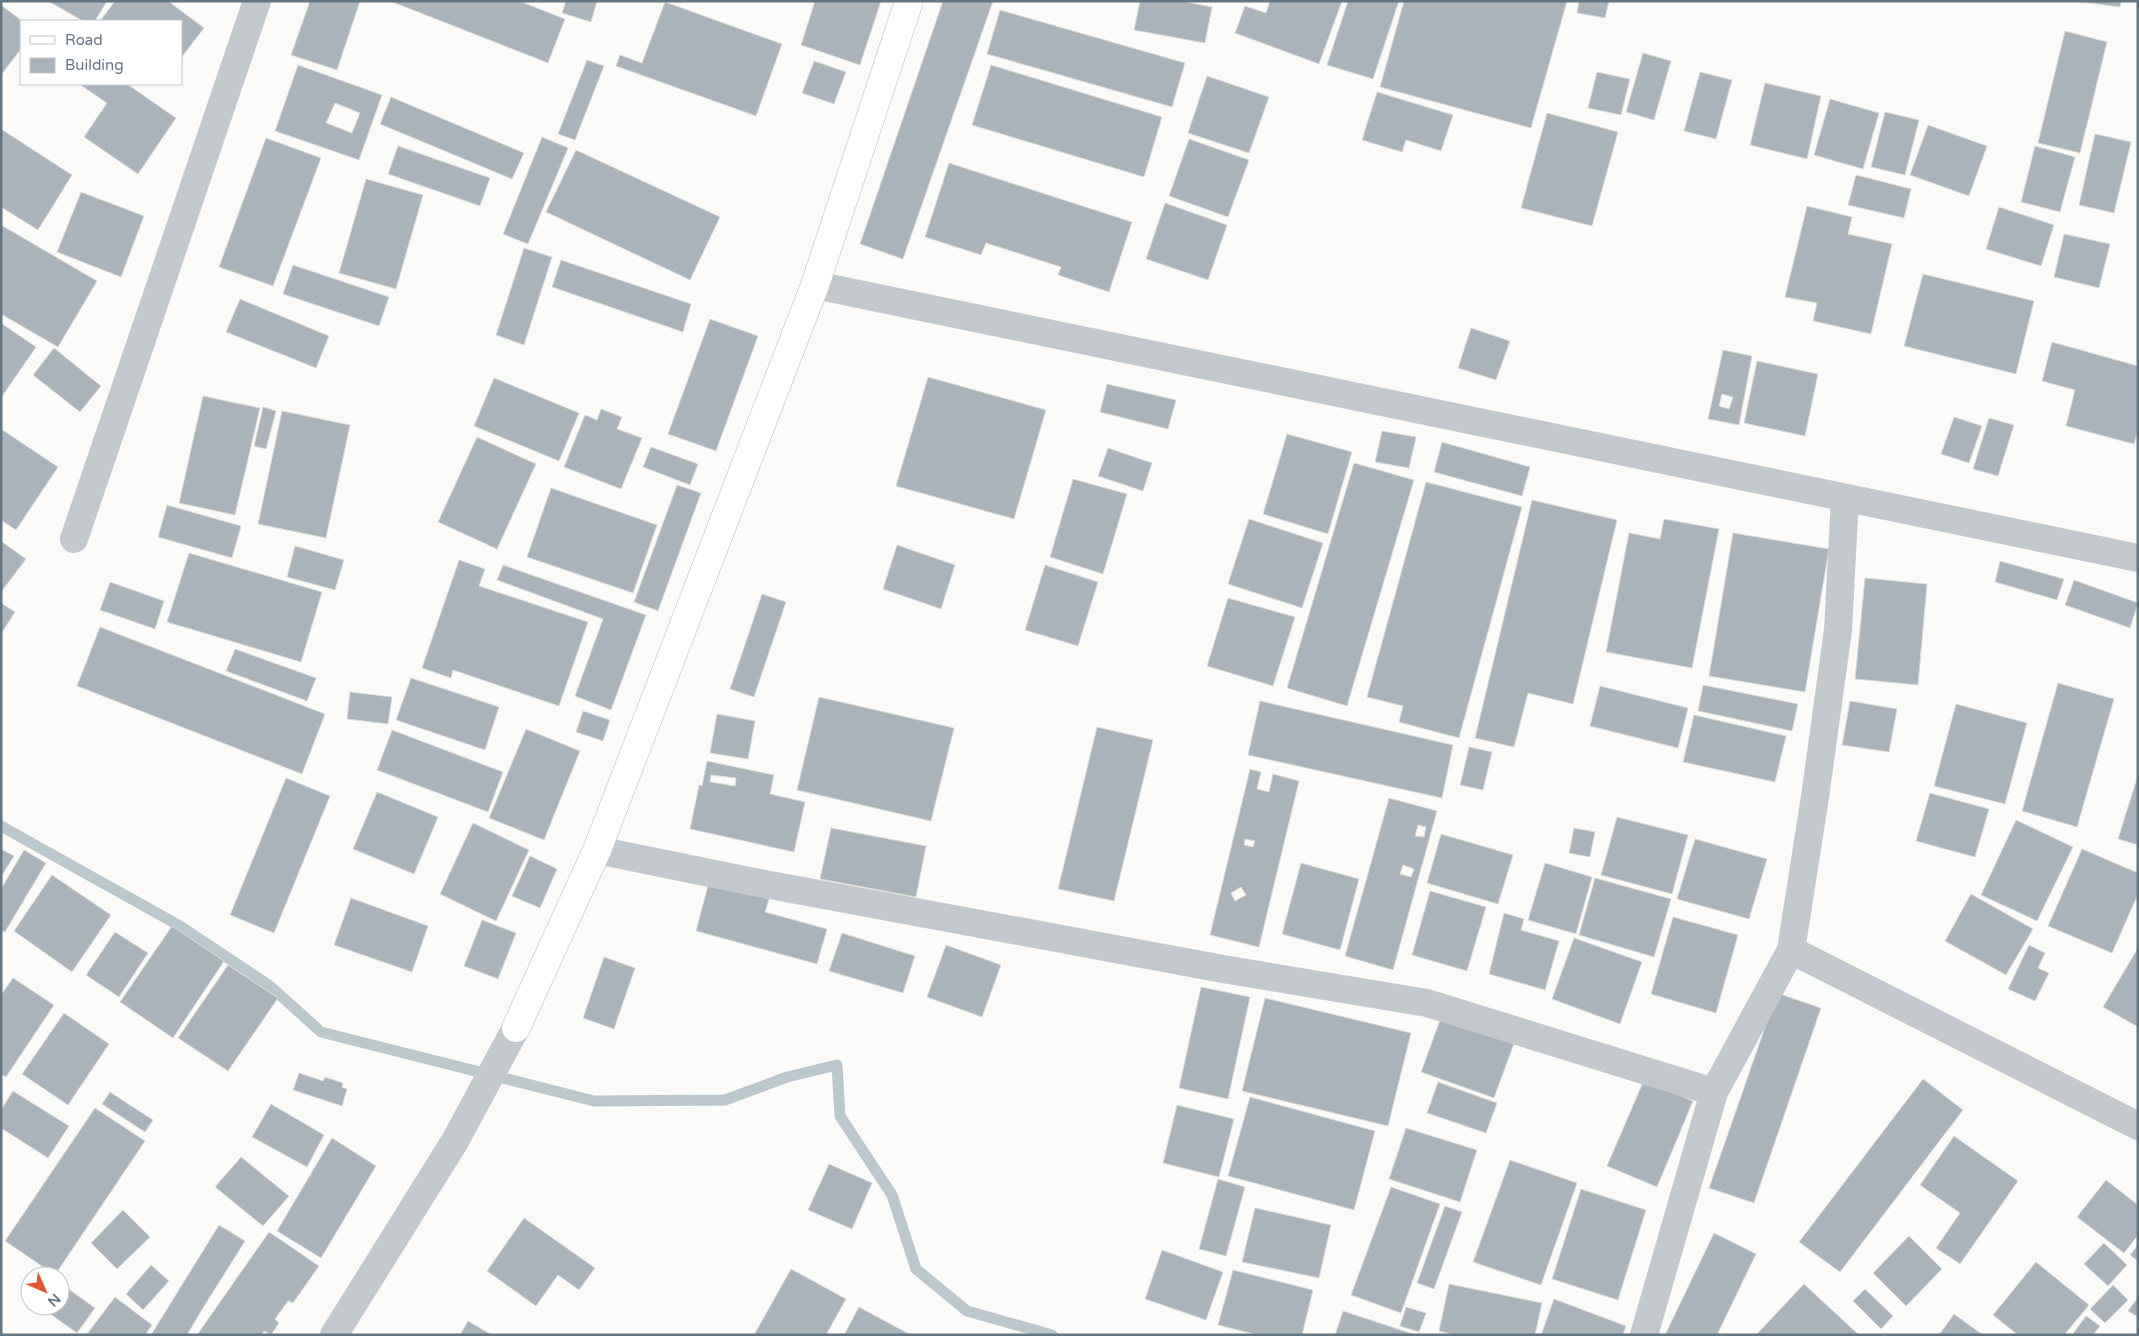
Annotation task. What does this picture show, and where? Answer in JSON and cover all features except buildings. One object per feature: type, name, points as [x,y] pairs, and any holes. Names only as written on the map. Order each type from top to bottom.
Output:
[{"type":"main road","points":[[516,1028],[597,850],[815,285],[909,1]]},
{"type":"street","points":[[74,539],[257,1]]},
{"type":"street","points":[[815,285],[2138,558]]},
{"type":"street","points":[[1644,1335],[1714,1092],[1791,950],[1816,797],[1838,630],[1845,498]]},
{"type":"street","points":[[597,850],[749,881],[1145,955],[1427,1003],[1714,1092]]},
{"type":"street","points":[[1791,950],[2138,1126]]},
{"type":"street","points":[[334,1335],[454,1141],[516,1028]]},
{"type":"waterway","points":[[1,826],[180,926],[270,986],[321,1032],[594,1101],[725,1100],[787,1077],[837,1065],[840,1116],[892,1195],[916,1269],[967,1311],[1052,1335]]}]
